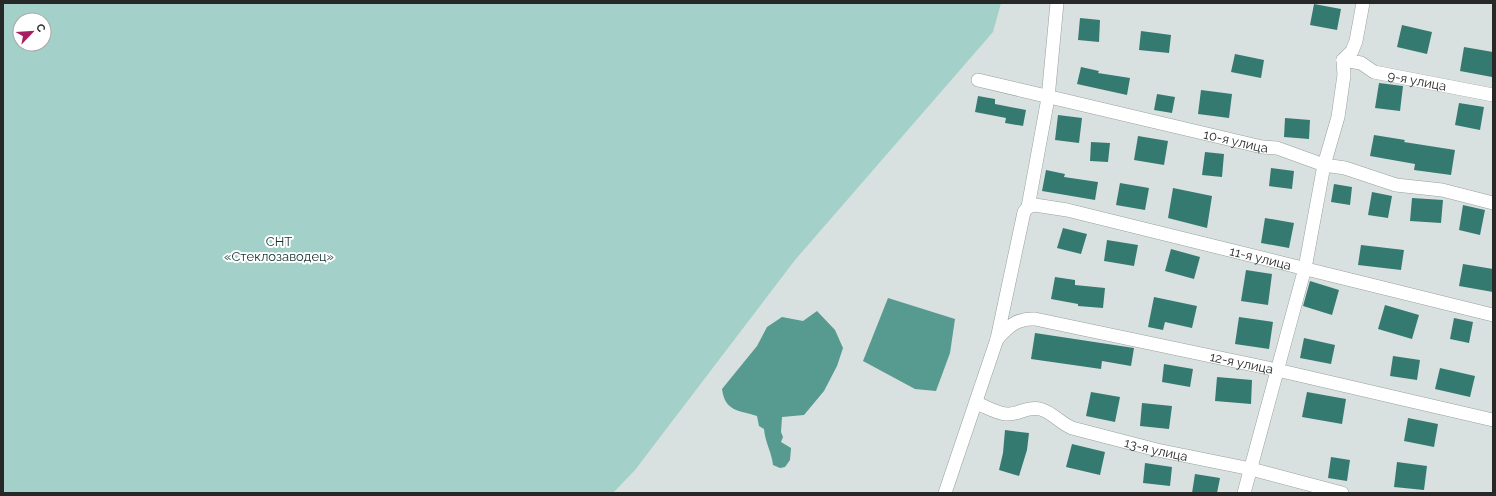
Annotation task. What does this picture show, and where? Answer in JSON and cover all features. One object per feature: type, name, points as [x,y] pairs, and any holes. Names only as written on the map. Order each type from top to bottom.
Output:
[{"type":"street","points":[[944,493],[997,340],[1024,212],[1028,206],[1048,98],[1057,3]]},
{"type":"street","points":[[1244,493],[1305,268],[1324,165],[1338,117],[1344,75],[1343,60],[1352,51],[1356,41],[1363,3]]},
{"type":"street","name":"9-я улица","points":[[1343,60],[1361,64],[1374,72],[1493,95]]},
{"type":"street","name":"10-я улица","points":[[978,80],[1048,98],[1262,147],[1278,148],[1324,165],[1345,168],[1396,185],[1442,190],[1493,203]]},
{"type":"street","name":"11-я улица","points":[[1028,206],[1035,205],[1067,210],[1493,315]]},
{"type":"street","name":"12-я улица","points":[[997,340],[1009,326],[1020,320],[1036,319],[1277,370],[1493,420]]},
{"type":"street","name":"13-я улица","points":[[976,403],[1005,414],[1032,408],[1040,409],[1049,413],[1061,423],[1072,428],[1157,450],[1251,469],[1342,493]]},
{"type":"green space","name":"СНТ «Стеклозаводец»","points":[[3,3],[1001,3],[993,32],[795,260],[635,470],[613,493],[3,493]]},
{"type":"shaded area","points":[[888,298],[955,319],[950,353],[936,391],[915,389],[863,361]]},
{"type":"shaded area","points":[[817,311],[835,330],[843,348],[837,366],[824,391],[804,415],[782,417],[781,432],[783,437],[781,442],[791,448],[790,460],[785,467],[780,468],[773,465],[764,429],[759,426],[757,416],[739,411],[730,406],[726,402],[722,389],[757,346],[767,327],[782,317],[803,321]]},
{"type":"building","points":[[1314,4],[1341,9],[1337,30],[1310,25]]},
{"type":"building","points":[[1080,18],[1100,20],[1099,42],[1078,40]]},
{"type":"building","points":[[1402,25],[1432,32],[1427,54],[1397,47]]},
{"type":"building","points":[[1141,31],[1171,35],[1169,53],[1139,50]]},
{"type":"building","points":[[1464,47],[1493,52],[1492,77],[1460,71]]},
{"type":"building","points":[[1235,54],[1264,60],[1261,78],[1231,72]]},
{"type":"building","points":[[1081,67],[1099,71],[1098,73],[1130,78],[1127,95],[1077,84]]},
{"type":"building","points":[[1379,83],[1403,86],[1400,111],[1375,108]]},
{"type":"building","points":[[1201,90],[1232,94],[1229,118],[1198,114]]},
{"type":"building","points":[[1157,94],[1175,97],[1172,113],[1154,110]]},
{"type":"building","points":[[978,96],[995,99],[995,104],[1026,110],[1023,126],[1005,123],[1006,118],[975,112]]},
{"type":"building","points":[[1459,103],[1484,107],[1480,130],[1455,125]]},
{"type":"building","points":[[1058,115],[1082,118],[1079,143],[1055,140]]},
{"type":"building","points":[[1285,118],[1310,120],[1309,139],[1284,137]]},
{"type":"building","points":[[1374,135],[1405,140],[1404,142],[1455,150],[1451,175],[1414,170],[1415,164],[1370,156]]},
{"type":"building","points":[[1138,136],[1168,141],[1164,165],[1134,160]]},
{"type":"building","points":[[1091,142],[1110,143],[1108,162],[1090,161]]},
{"type":"building","points":[[1205,152],[1224,154],[1222,177],[1202,175]]},
{"type":"building","points":[[1271,168],[1294,171],[1292,189],[1269,186]]},
{"type":"building","points":[[1046,170],[1065,174],[1064,177],[1098,182],[1095,200],[1042,191]]},
{"type":"building","points":[[1120,183],[1149,188],[1145,210],[1116,205]]},
{"type":"building","points":[[1334,184],[1352,187],[1350,205],[1331,202]]},
{"type":"building","points":[[1173,188],[1212,196],[1207,228],[1168,218]]},
{"type":"building","points":[[1372,192],[1392,196],[1388,218],[1368,215]]},
{"type":"building","points":[[1412,198],[1443,200],[1441,223],[1410,221]]},
{"type":"building","points":[[1463,205],[1485,210],[1480,235],[1459,230]]},
{"type":"building","points":[[1265,218],[1294,223],[1289,248],[1261,243]]},
{"type":"building","points":[[1063,228],[1087,234],[1081,254],[1057,248]]},
{"type":"building","points":[[1107,240],[1138,245],[1134,266],[1104,261]]},
{"type":"building","points":[[1361,245],[1404,250],[1401,270],[1358,265]]},
{"type":"building","points":[[1171,249],[1200,257],[1194,279],[1165,271]]},
{"type":"building","points":[[1463,264],[1493,269],[1493,292],[1459,286]]},
{"type":"building","points":[[1246,270],[1272,274],[1268,305],[1241,301]]},
{"type":"building","points":[[1055,277],[1075,280],[1075,285],[1105,288],[1103,308],[1078,306],[1078,304],[1051,299]]},
{"type":"building","points":[[1310,281],[1339,290],[1332,315],[1303,306]]},
{"type":"building","points":[[1154,297],[1197,306],[1192,328],[1165,322],[1163,330],[1148,327]]},
{"type":"building","points":[[1385,305],[1419,315],[1412,339],[1378,329]]},
{"type":"building","points":[[1239,317],[1273,322],[1269,349],[1235,344]]},
{"type":"building","points":[[1454,318],[1473,322],[1469,343],[1450,339]]},
{"type":"building","points":[[1035,333],[1134,348],[1131,366],[1102,361],[1101,369],[1031,359]]},
{"type":"building","points":[[1304,338],[1335,345],[1331,364],[1300,358]]},
{"type":"building","points":[[1393,356],[1420,360],[1417,380],[1390,376]]},
{"type":"building","points":[[1164,364],[1193,369],[1190,387],[1162,382]]},
{"type":"building","points":[[1440,368],[1475,376],[1470,397],[1435,389]]},
{"type":"building","points":[[1217,377],[1252,380],[1251,404],[1215,401]]},
{"type":"building","points":[[1091,392],[1120,397],[1115,422],[1086,416]]},
{"type":"building","points":[[1307,392],[1346,399],[1342,424],[1302,417]]},
{"type":"building","points":[[1142,403],[1172,406],[1169,429],[1140,426]]},
{"type":"building","points":[[1408,418],[1438,424],[1434,447],[1404,441]]},
{"type":"building","points":[[1005,430],[1029,433],[1027,450],[1019,476],[999,470],[1003,453]]},
{"type":"building","points":[[1072,444],[1105,452],[1100,475],[1066,467]]},
{"type":"building","points":[[1331,457],[1350,460],[1347,481],[1328,478]]},
{"type":"building","points":[[1397,462],[1427,466],[1424,490],[1394,487]]},
{"type":"building","points":[[1145,463],[1172,467],[1170,486],[1143,483]]},
{"type":"building","points":[[1195,474],[1220,478],[1217,493],[1192,493]]}]
